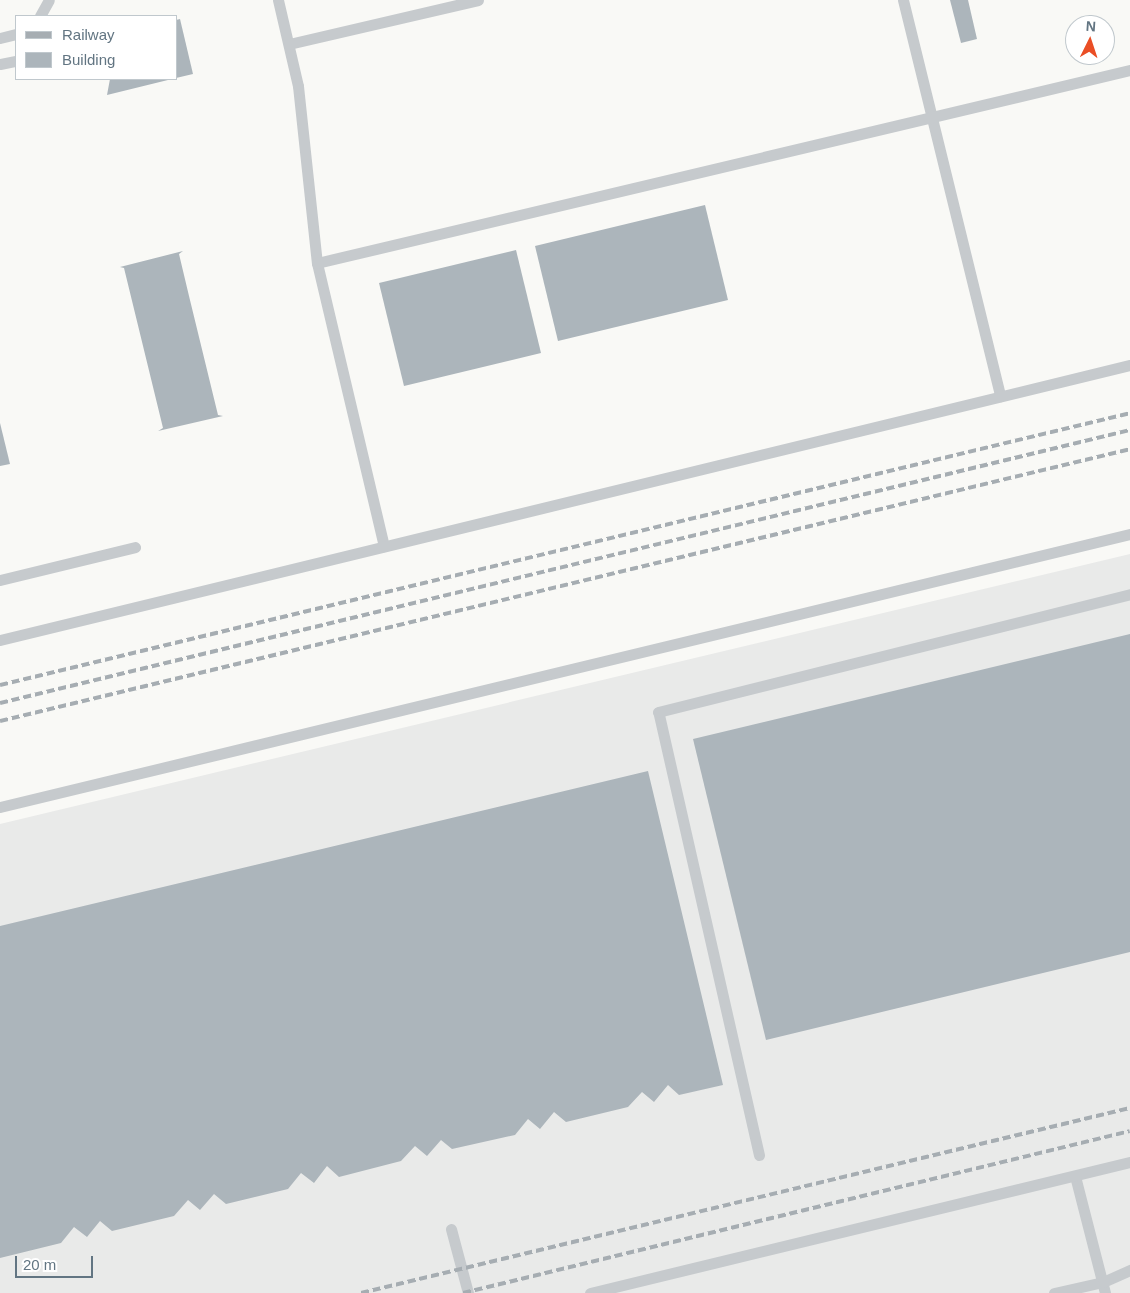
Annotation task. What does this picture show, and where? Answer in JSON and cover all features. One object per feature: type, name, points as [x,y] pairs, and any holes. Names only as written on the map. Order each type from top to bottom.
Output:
[{"type":"lane","points":[[41,15],[50,0]]},
{"type":"lane","points":[[278,0],[298,86],[317,262],[384,546]]},
{"type":"lane","points":[[289,44],[478,0]]},
{"type":"lane","points":[[903,0],[1000,396]]},
{"type":"lane","points":[[0,38],[15,34]]},
{"type":"lane","points":[[0,64],[15,60]]},
{"type":"lane","points":[[317,262],[1130,70]]},
{"type":"lane","points":[[0,640],[1130,364]]},
{"type":"lane","points":[[0,807],[1130,534]]},
{"type":"lane","points":[[0,580],[135,547]]},
{"type":"lane","points":[[759,1155],[658,712],[1130,594]]},
{"type":"lane","points":[[590,1293],[1130,1162]]},
{"type":"lane","points":[[1075,1176],[1104,1288]]},
{"type":"lane","points":[[451,1229],[468,1293]]},
{"type":"lane","points":[[1054,1293],[1104,1288],[1130,1270]]},
{"type":"shaded area","points":[[1130,554],[1130,1293],[0,1293],[0,824]]},
{"type":"building","points":[[950,0],[968,0],[977,39],[961,43]]},
{"type":"building","points":[[180,19],[193,74],[178,78],[178,20]]},
{"type":"building","points":[[110,80],[168,80],[107,95]]},
{"type":"building","points":[[705,205],[728,300],[558,341],[535,246]]},
{"type":"building","points":[[516,250],[541,353],[404,386],[379,283]]},
{"type":"building","points":[[183,251],[179,254],[189,296],[218,415],[223,416],[158,431],[163,428],[124,268],[120,267]]},
{"type":"building","points":[[0,423],[10,464],[0,466]]},
{"type":"building","points":[[1130,634],[1130,952],[766,1040],[693,739]]},
{"type":"building","points":[[648,771],[723,1085],[679,1095],[668,1085],[654,1102],[642,1092],[628,1107],[566,1122],[554,1112],[540,1129],[528,1119],[515,1135],[452,1149],[441,1140],[427,1156],[415,1146],[401,1161],[339,1177],[327,1166],[314,1183],[301,1173],[288,1189],[226,1204],[214,1194],[200,1210],[188,1200],[174,1216],[112,1231],[100,1221],[87,1237],[74,1227],[61,1243],[0,1258],[0,926]]},
{"type":"railway","points":[[0,685],[1130,413]]},
{"type":"railway","points":[[0,703],[1130,430]]},
{"type":"railway","points":[[0,721],[1130,449]]},
{"type":"railway","points":[[361,1293],[1130,1108]]},
{"type":"railway","points":[[463,1293],[1130,1131]]}]
